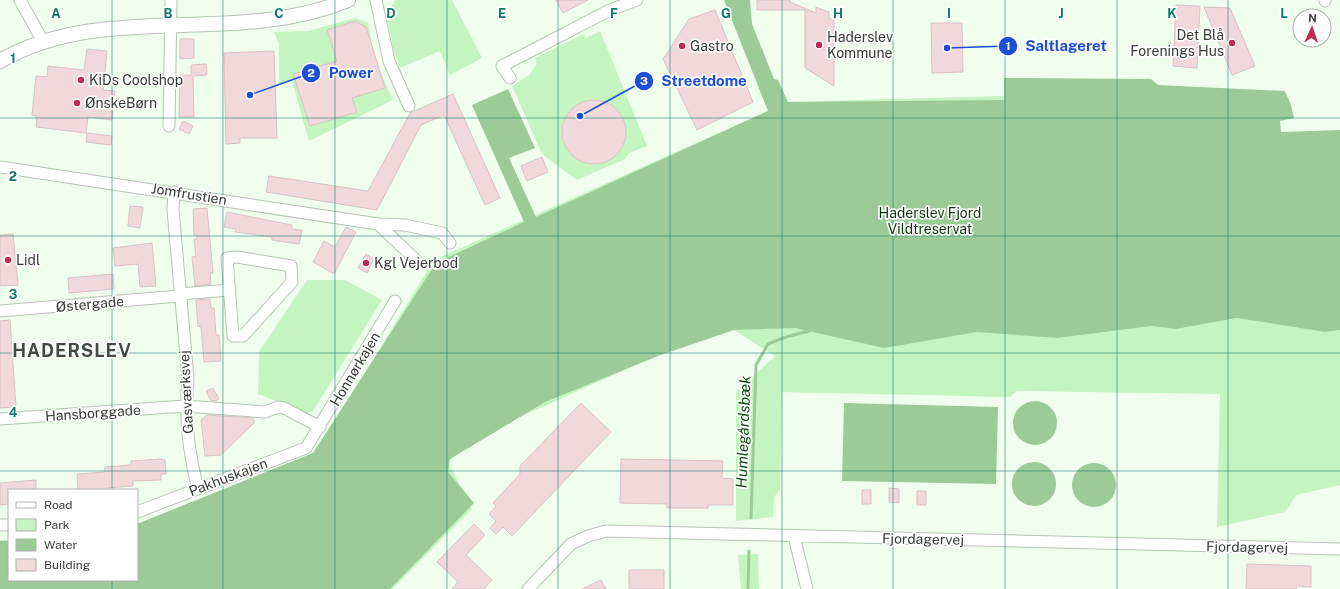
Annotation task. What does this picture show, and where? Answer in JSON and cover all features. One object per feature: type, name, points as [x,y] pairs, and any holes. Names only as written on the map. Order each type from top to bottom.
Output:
[{"type":"street","points":[[20,0],[40,36]]},
{"type":"street","points":[[169,126],[171,0]]},
{"type":"street","points":[[0,62],[21,46],[40,36],[71,25],[100,19],[127,16],[267,17],[301,13],[348,0]]},
{"type":"street","points":[[376,0],[389,61],[409,106]]},
{"type":"street","points":[[510,78],[502,66],[610,10],[637,0]]},
{"type":"street","name":"Jomfrustien","points":[[0,167],[174,192],[378,224],[405,225],[442,233],[450,243]]},
{"type":"street","name":"Gasværksvej","points":[[174,192],[173,210],[179,295],[188,378],[185,406],[190,458],[198,489]]},
{"type":"street","points":[[378,224],[419,263]]},
{"type":"street","points":[[237,257],[291,266],[292,282],[243,336],[233,336],[230,290],[227,258],[237,257]]},
{"type":"street","points":[[179,295],[230,290]]},
{"type":"street","name":"Østergade","points":[[0,311],[179,295]]},
{"type":"street","name":"Honnørkajen","points":[[317,432],[396,301]]},
{"type":"street","name":"Hansborggade","points":[[0,420],[185,406],[265,412],[278,407],[284,408],[317,432]]},
{"type":"street","name":"Pakhuskajen","points":[[138,512],[306,448],[317,432]]},
{"type":"street","name":"Fjordagervej","points":[[528,589],[571,544],[588,536],[606,532],[1340,549]]},
{"type":"street","points":[[794,536],[807,589]]},
{"type":"green space","points":[[395,0],[452,0],[482,58],[450,75],[440,51],[400,68],[393,48],[387,16]]},
{"type":"green space","points":[[355,18],[368,23],[378,63],[393,100],[309,141],[292,81],[279,84],[279,44],[274,32],[308,31]]},
{"type":"green space","points":[[600,31],[647,146],[629,153],[625,159],[577,180],[542,154],[512,86],[529,75],[537,64],[535,58],[584,34],[586,38]]},
{"type":"green space","name":"Haderslev Fjord Vildtreservat","points":[[1215,90],[1228,317],[1177,329],[1237,318],[1325,332],[1340,330],[1340,485],[1296,495],[1285,512],[1217,527],[1220,394],[1017,391],[1010,397],[782,392],[780,490],[774,497],[773,517],[736,521],[736,392],[775,356],[734,330],[774,328],[736,320],[473,438],[448,462],[472,509],[392,589],[0,589],[0,540],[8,540],[8,581],[138,581],[138,524],[315,454],[434,260],[788,102]],"holes":[[[1156,321],[1158,327],[1151,326],[1058,338],[1021,335]]]},
{"type":"green space","points":[[307,280],[345,280],[382,300],[313,411],[307,413],[258,394],[259,352]]},
{"type":"green space","points":[[758,554],[759,589],[741,589],[738,555]]},
{"type":"water","name":"Haderslev Fjord Vildtreservat","points":[[724,0],[750,0],[752,24],[774,79],[778,80],[788,102],[1004,100],[1004,78],[1151,79],[1158,85],[1285,91],[1291,105],[1294,118],[1280,121],[1281,132],[1340,130],[1340,330],[1325,332],[1237,318],[1176,329],[1151,326],[1058,338],[977,332],[884,348],[795,328],[734,330],[658,356],[545,402],[450,459],[448,472],[474,503],[390,589],[0,589],[0,541],[8,541],[8,581],[138,581],[138,524],[313,453],[436,263],[524,222],[472,105],[508,89],[535,148],[509,158],[536,217],[768,111]]},
{"type":"water","points":[[1031,401],[1039,401],[1051,407],[1057,419],[1057,427],[1051,439],[1039,445],[1031,445],[1019,439],[1013,427],[1013,419],[1019,407]]},
{"type":"water","points":[[844,403],[998,407],[996,484],[842,481]]},
{"type":"water","points":[[1030,462],[1038,462],[1050,468],[1056,480],[1056,488],[1050,500],[1038,506],[1030,506],[1018,500],[1012,488],[1012,480],[1018,468]]},
{"type":"water","points":[[1090,463],[1098,463],[1110,469],[1116,481],[1116,489],[1110,501],[1098,507],[1090,507],[1078,501],[1072,489],[1072,481],[1078,469]]},
{"type":"building","points":[[556,0],[588,0],[563,13]]},
{"type":"building","name":"Haderslev Kommune","points":[[757,0],[790,0],[790,2],[816,13],[816,7],[829,12],[829,18],[834,21],[834,86],[805,68],[805,10],[757,10]]},
{"type":"building","points":[[1176,5],[1200,6],[1197,68],[1173,66]]},
{"type":"building","points":[[1204,7],[1230,8],[1255,66],[1232,75]]},
{"type":"building","points":[[715,10],[753,102],[697,130],[663,59],[689,19]]},
{"type":"building","points":[[355,21],[366,27],[385,88],[352,98],[357,112],[310,126],[293,74],[337,61],[327,30]]},
{"type":"building","points":[[931,23],[962,23],[963,72],[932,73]]},
{"type":"building","points":[[180,39],[194,39],[194,58],[180,59]]},
{"type":"building","points":[[87,49],[107,51],[103,90],[115,91],[112,120],[88,117],[86,133],[36,127],[37,116],[32,115],[36,76],[47,77],[48,66],[84,70]]},
{"type":"building","points":[[274,51],[277,138],[240,138],[240,143],[226,144],[224,53]]},
{"type":"building","points":[[206,64],[207,75],[193,76],[194,117],[179,117],[180,75],[191,75],[191,65]]},
{"type":"building","points":[[453,94],[500,198],[485,205],[444,115],[421,125],[377,210],[266,192],[269,176],[368,191],[410,113]]},
{"type":"building","points":[[594,100],[612,106],[620,114],[626,132],[620,150],[612,158],[594,164],[576,158],[568,150],[562,132],[568,114],[576,106]]},
{"type":"building","points":[[183,121],[193,126],[189,134],[179,129]]},
{"type":"building","points":[[87,133],[112,136],[111,145],[86,142]]},
{"type":"building","points":[[542,157],[548,172],[527,181],[521,166]]},
{"type":"building","points":[[130,206],[143,207],[140,228],[128,226]]},
{"type":"building","points":[[207,208],[213,273],[210,273],[211,284],[195,286],[192,257],[196,256],[194,239],[197,239],[197,235],[194,235],[193,209]]},
{"type":"building","points":[[227,212],[292,225],[292,229],[302,230],[299,244],[272,240],[272,237],[235,232],[236,229],[224,227]]},
{"type":"building","points":[[346,227],[356,232],[334,274],[313,262],[324,241],[335,247]]},
{"type":"building","name":"Lidl","points":[[13,234],[18,285],[0,286],[0,235]]},
{"type":"building","points":[[152,243],[156,286],[140,287],[138,264],[115,266],[113,248]]},
{"type":"building","name":"Kgl Vejerbod","points":[[366,254],[374,259],[367,273],[358,268]]},
{"type":"building","points":[[113,274],[114,289],[69,293],[68,278]]},
{"type":"building","points":[[210,299],[211,308],[214,308],[216,335],[219,335],[221,361],[204,362],[201,326],[198,327],[196,300]]},
{"type":"building","points":[[10,320],[16,407],[0,408],[0,321]]},
{"type":"building","points":[[213,388],[219,399],[211,401],[206,391]]},
{"type":"building","points":[[581,403],[611,432],[512,536],[503,527],[496,534],[490,528],[496,521],[489,514],[496,506],[493,503],[520,474],[520,466]]},
{"type":"building","points":[[207,415],[253,418],[255,422],[221,455],[205,456],[201,420]]},
{"type":"building","points":[[621,459],[723,461],[722,478],[733,479],[733,505],[708,505],[708,508],[667,508],[667,504],[620,503]]},
{"type":"building","points":[[165,460],[166,474],[161,474],[161,480],[133,481],[133,486],[106,489],[78,489],[77,474],[105,472],[105,467],[131,465],[131,461]]},
{"type":"building","points":[[36,480],[36,489],[8,489],[8,504],[0,505],[0,483]]},
{"type":"building","points":[[889,488],[899,489],[899,503],[889,502]]},
{"type":"building","points":[[862,490],[871,490],[871,504],[862,504]]},
{"type":"building","points":[[917,491],[926,491],[926,505],[917,505]]},
{"type":"building","points":[[474,524],[485,535],[466,555],[492,580],[484,589],[452,589],[458,582],[437,562]]},
{"type":"building","points":[[1247,564],[1311,566],[1311,587],[1297,586],[1296,589],[1246,589]]},
{"type":"building","points":[[629,570],[664,570],[664,589],[629,589]]},
{"type":"building","points":[[601,580],[606,589],[582,589]]},
{"type":"waterway","name":"Humlegårdsbæk","points":[[751,518],[756,365],[768,344],[786,337],[809,331]]},
{"type":"waterway","name":"Humlegårdsbæk","points":[[748,589],[749,551]]},
{"type":"place","name":"Det Blå Forenings Hus","points":[[1232,43]]},
{"type":"place","name":"Haderslev Kommune","points":[[819,45]]},
{"type":"place","name":"Gastro","points":[[682,46]]},
{"type":"place","name":"Saltlageret","points":[[947,48]]},
{"type":"place","name":"KiDs Coolshop","points":[[81,80]]},
{"type":"place","name":"Power","points":[[250,95]]},
{"type":"place","name":"ØnskeBørn","points":[[77,103]]},
{"type":"place","name":"Streetdome","points":[[580,116]]},
{"type":"place","name":"Lidl","points":[[8,260]]},
{"type":"place","name":"Kgl Vejerbod","points":[[366,263]]},
{"type":"district","name":"HADERSLEV","points":[[72,350]]}]
